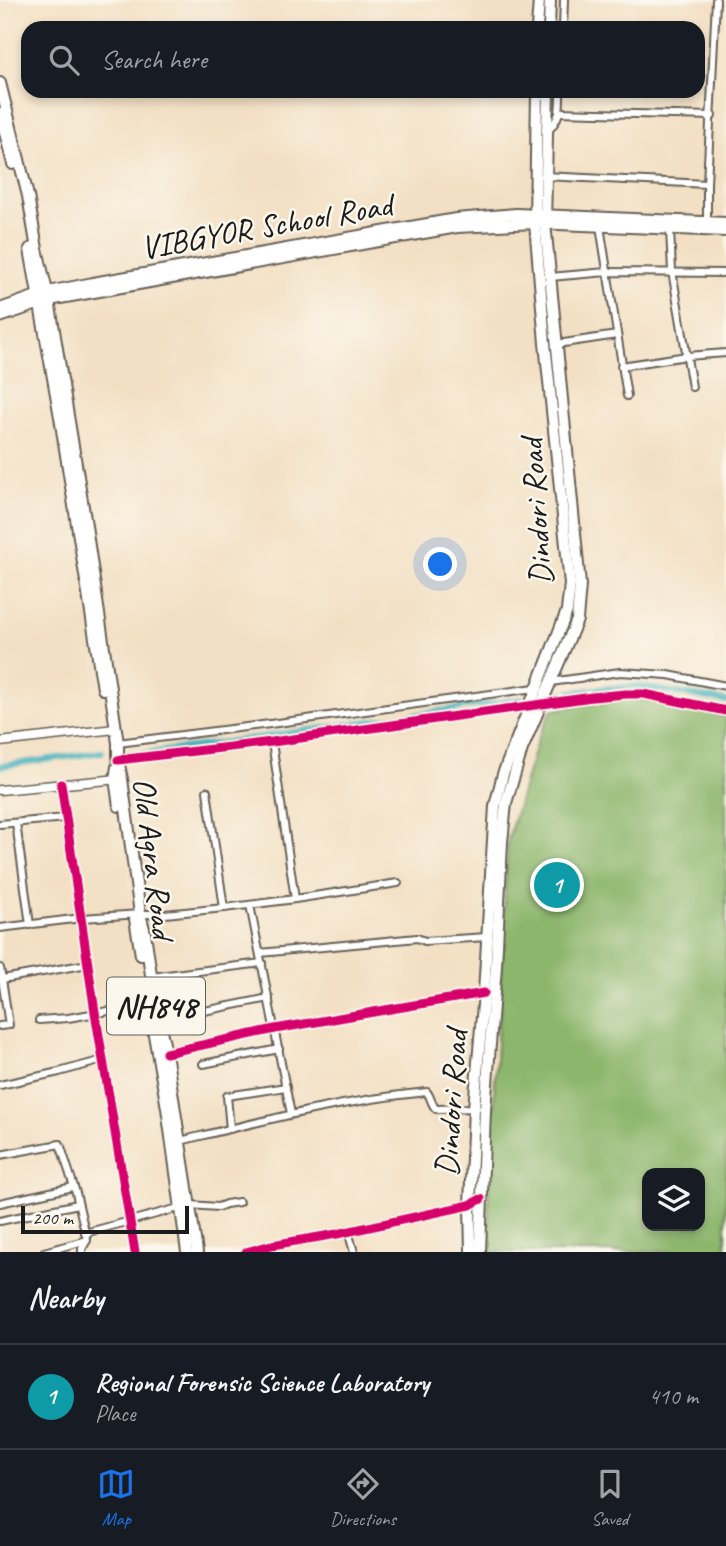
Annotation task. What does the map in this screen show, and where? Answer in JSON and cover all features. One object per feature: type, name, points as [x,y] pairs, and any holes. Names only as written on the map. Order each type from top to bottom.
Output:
[{"type":"main road","points":[[538,21],[539,0]]},
{"type":"main road","points":[[549,21],[550,0]]},
{"type":"main road","name":"NH848","points":[[0,83],[28,196],[83,505],[112,729],[117,743],[119,779],[137,914],[145,933],[152,1003],[159,1020],[166,1053],[180,1142],[186,1206],[197,1252]]},
{"type":"main road","name":"Dindori Road","points":[[471,1252],[470,1205],[479,1109],[495,806],[503,774],[528,706],[544,687],[567,611],[570,583],[545,343],[537,98]]},
{"type":"main road","points":[[540,176],[548,131],[548,98]]},
{"type":"main road","name":"NH848","points":[[0,113],[22,200],[35,271],[44,297]]},
{"type":"main road","name":"VIBGYOR School Road","points":[[0,309],[105,281],[456,219],[516,214],[540,219]]},
{"type":"main road","points":[[540,219],[600,226],[670,229],[726,223]]},
{"type":"main road","points":[[540,219],[707,227],[726,231]]},
{"type":"main road","points":[[480,1252],[479,1109],[496,966],[506,803],[516,767],[541,704],[544,687],[576,620],[580,585],[550,276],[540,219]]},
{"type":"main road","name":"VIBGYOR School Road","points":[[0,317],[44,297]]},
{"type":"main road","name":"Old Agra Road","points":[[137,914],[186,1206],[187,1252]]},
{"type":"street","points":[[563,21],[564,0]]},
{"type":"street","points":[[707,227],[716,0]]},
{"type":"street","points":[[536,132],[548,131],[557,120],[560,98]]},
{"type":"street","points":[[559,112],[712,116]]},
{"type":"street","points":[[540,176],[707,184]]},
{"type":"street","points":[[600,226],[627,396]]},
{"type":"street","points":[[670,229],[672,271],[692,387]]},
{"type":"street","points":[[550,276],[607,272],[726,273]]},
{"type":"street","points":[[557,344],[617,335]]},
{"type":"street","points":[[621,366],[726,353]]},
{"type":"street","points":[[117,743],[544,687],[589,676],[632,672],[668,675],[726,686]]},
{"type":"street","points":[[118,760],[272,742],[592,697],[644,694],[726,711]]},
{"type":"street","points":[[0,742],[112,729]]},
{"type":"street","points":[[272,742],[295,899]]},
{"type":"street","points":[[0,790],[119,779]]},
{"type":"street","points":[[61,784],[135,1252]]},
{"type":"street","points":[[207,791],[224,908]]},
{"type":"street","points":[[0,824],[66,818]]},
{"type":"street","points":[[16,823],[30,925]]},
{"type":"street","points":[[0,928],[82,918],[224,908],[398,883]]},
{"type":"street","points":[[250,905],[290,1114]]},
{"type":"street","points":[[260,953],[417,938],[425,941],[488,937]]},
{"type":"street","points":[[151,977],[262,963]]},
{"type":"street","points":[[1,979],[88,964]]},
{"type":"street","points":[[0,968],[9,1025],[0,1026]]},
{"type":"street","points":[[166,1053],[275,1029],[484,993]]},
{"type":"street","points":[[159,1020],[269,998]]},
{"type":"street","points":[[39,1020],[68,1018],[152,1003]]},
{"type":"street","points":[[203,1064],[279,1049]]},
{"type":"street","points":[[0,1084],[103,1060]]},
{"type":"street","points":[[230,1129],[227,1096],[286,1087]]},
{"type":"street","points":[[180,1142],[290,1114],[388,1096],[427,1092],[436,1109],[479,1109]]},
{"type":"street","points":[[0,1156],[60,1144],[86,1237],[82,1252]]},
{"type":"street","points":[[0,1203],[73,1187]]},
{"type":"street","points":[[246,1252],[470,1205],[481,1199]]},
{"type":"street","points":[[44,1252],[130,1220],[186,1206],[218,1207],[239,1202]]},
{"type":"street","points":[[0,1221],[78,1204]]},
{"type":"street","points":[[348,1231],[354,1252]]},
{"type":"green space","points":[[630,698],[663,702],[726,717],[726,1252],[491,1252],[488,1206],[508,839],[538,738],[552,710]]},
{"type":"waterway","points":[[550,695],[637,686],[726,701]]},
{"type":"waterway","points":[[137,755],[522,699]]},
{"type":"waterway","points":[[0,766],[102,752]]},
{"type":"cycle path","points":[[118,760],[626,694],[644,694],[726,711]]},
{"type":"cycle path","points":[[61,784],[135,1252]]},
{"type":"cycle path","points":[[166,1053],[275,1029],[484,993]]},
{"type":"cycle path","points":[[246,1252],[470,1205],[481,1199]]},
{"type":"place","name":"Regional Forensic Science Laboratory","points":[[557,885]]}]
